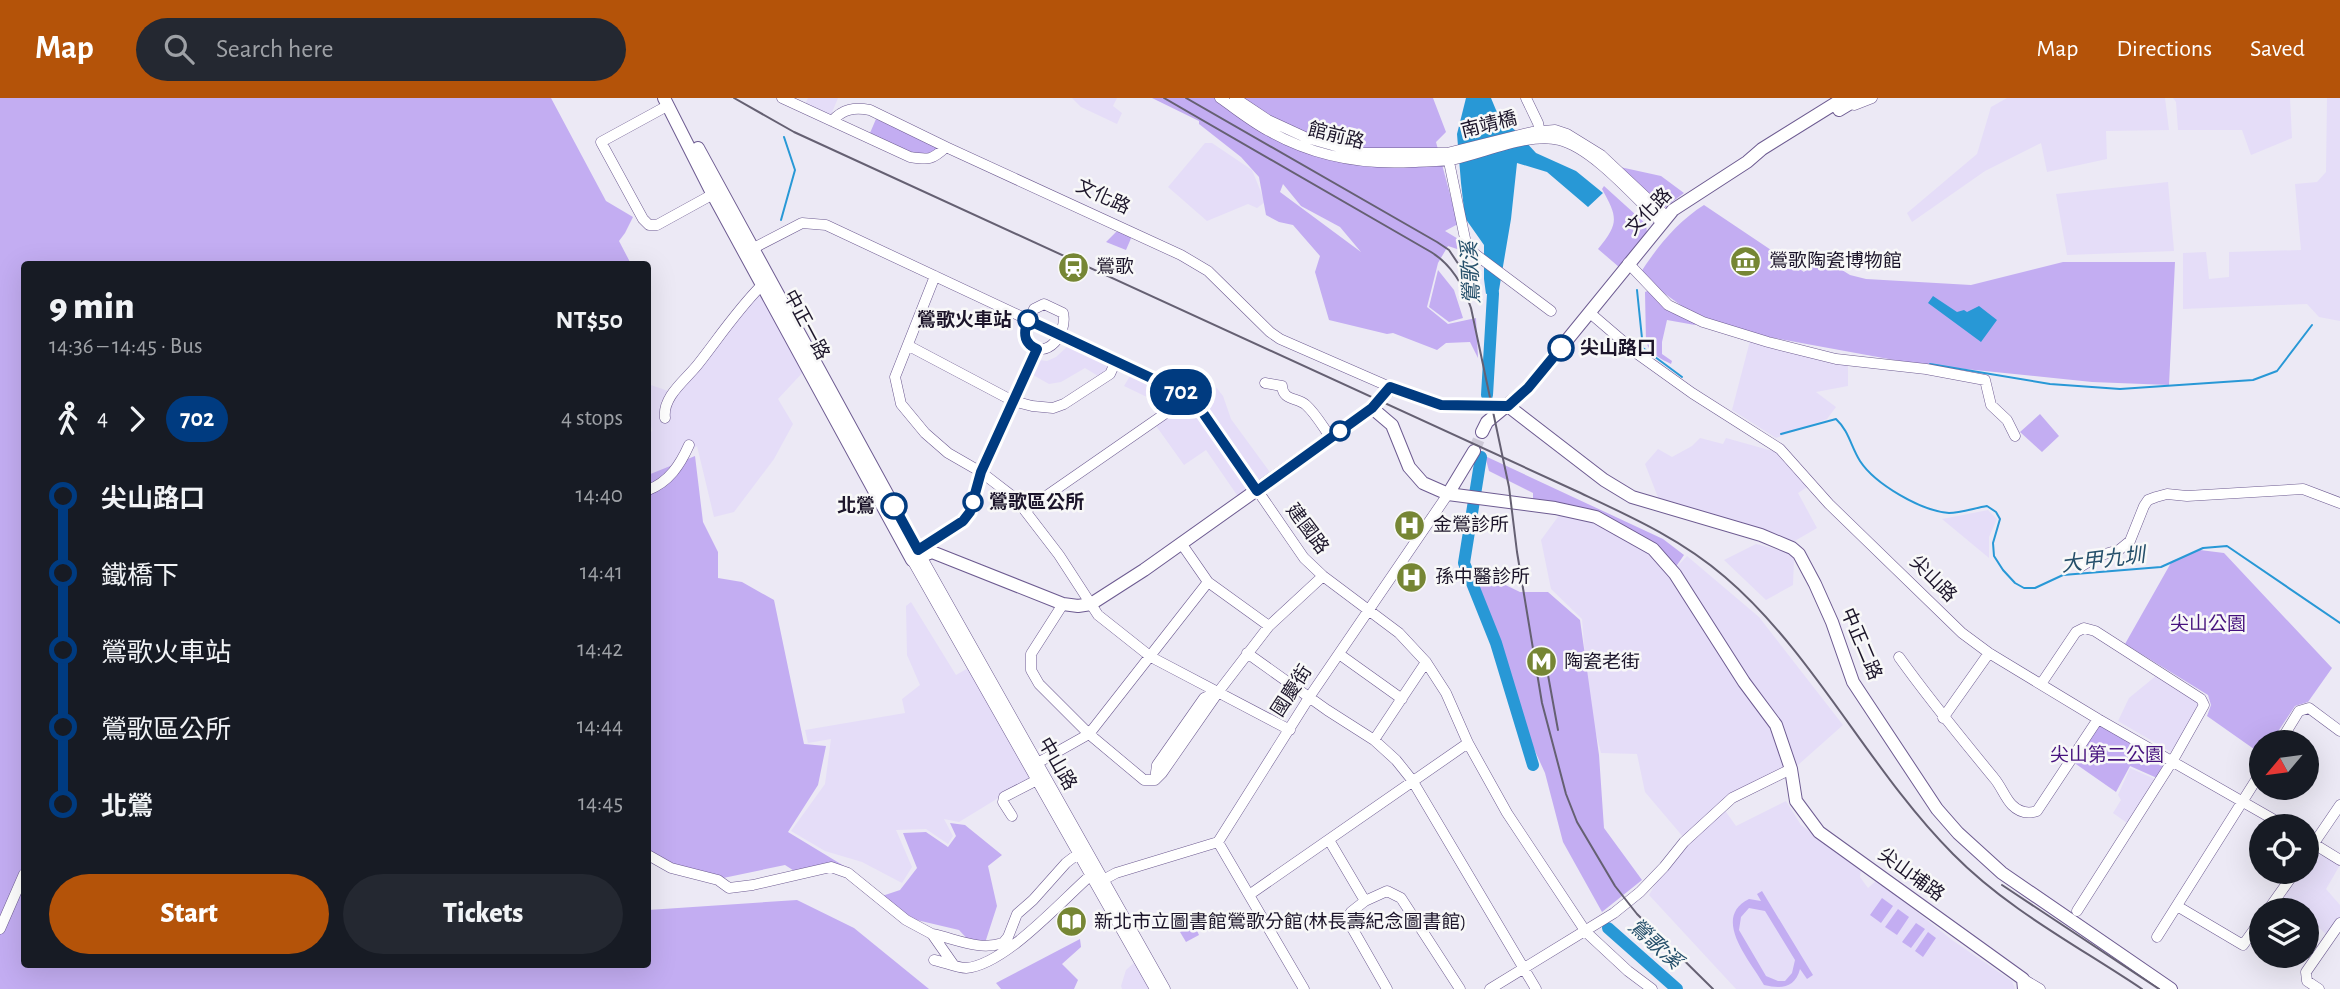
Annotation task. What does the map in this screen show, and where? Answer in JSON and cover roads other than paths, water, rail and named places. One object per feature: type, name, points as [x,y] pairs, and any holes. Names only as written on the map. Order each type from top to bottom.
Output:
[{"type":"main road","points":[[1839,102],[1859,98]]},
{"type":"main road","name":"中正一路","points":[[668,101],[917,556]]},
{"type":"main road","name":"文化路","points":[[1389,389],[1441,405],[1503,406],[1528,388],[1628,263],[1665,220],[1689,198],[1748,162],[1767,154],[1839,102]]},
{"type":"main road","name":"中正一路","points":[[748,251],[762,285],[917,556]]},
{"type":"main road","points":[[1482,432],[1486,422],[1503,406]]},
{"type":"main road","name":"中正二路","points":[[1503,406],[1604,480],[1632,497],[1761,535],[1792,548],[1799,554],[1820,597],[1853,682],[1937,809],[1958,833],[2002,873],[2171,989]]},
{"type":"main road","points":[[917,556],[932,551],[1063,604],[1091,604],[1257,491],[1372,408],[1392,425],[1409,467],[1423,483],[1455,494]]},
{"type":"main road","name":"國慶街","points":[[1455,494],[1474,451]]},
{"type":"main road","name":"尖山埔路","points":[[1455,494],[1596,517],[1653,549],[1675,574],[1744,682],[1776,725],[1791,769],[1796,801],[1819,832],[2024,984]]},
{"type":"street","points":[[782,98],[910,157],[928,160],[946,147]]},
{"type":"street","name":"館前路","points":[[1220,98],[1267,131],[1323,154],[1379,163],[1452,156]]},
{"type":"street","name":"館前路","points":[[1235,98],[1268,120],[1307,138],[1343,150],[1380,155],[1452,156]]},
{"type":"street","points":[[1527,98],[1537,135],[1555,130],[1585,144],[1609,162],[1665,220]]},
{"type":"street","name":"文化路","points":[[1839,102],[1872,98]]},
{"type":"street","points":[[668,101],[601,142],[643,219],[649,225],[657,225],[716,193]]},
{"type":"street","name":"文化路","points":[[832,121],[846,110],[870,110],[1197,263],[1270,332],[1389,389]]},
{"type":"street","name":"南靖橋","points":[[1452,156],[1537,135]]},
{"type":"street","points":[[1452,156],[1467,248],[1551,311]]},
{"type":"street","name":"建國路","points":[[748,251],[802,223],[826,225],[1189,397],[1222,439],[1304,558],[1323,576],[1399,633],[1426,662],[1446,693],[1468,743],[1507,813],[1586,932],[1652,989]]},
{"type":"street","points":[[1628,263],[1668,304],[1703,323],[1836,359],[1926,369],[1985,380],[1992,405],[2007,420],[2015,436]]},
{"type":"street","points":[[936,275],[895,377],[901,404],[925,433],[948,453],[1004,488],[1026,510],[1098,615],[1151,657],[1290,730]]},
{"type":"street","points":[[665,418],[664,411],[676,388],[698,364],[740,308],[762,285]]},
{"type":"street","points":[[1039,305],[1053,307],[1063,313],[1059,335],[1048,348],[1037,349],[1027,343],[1024,331],[1034,309],[1039,305]]},
{"type":"street","name":"尖山路","points":[[1590,313],[1639,355],[1692,393],[1780,449],[1829,504],[1962,633],[1989,653],[2098,719],[2265,814]]},
{"type":"street","points":[[908,346],[1013,401],[1053,408],[1064,404],[1110,374],[1116,361]]},
{"type":"street","points":[[917,556],[963,521],[970,512],[981,472],[1037,349]]},
{"type":"street","points":[[1265,383],[1282,386],[1283,393],[1288,398],[1305,403],[1331,438]]},
{"type":"street","points":[[1026,510],[1189,397]]},
{"type":"street","points":[[651,488],[667,480],[689,445]]},
{"type":"street","points":[[2080,567],[2089,560],[2119,550],[2130,541],[2148,500],[2167,494],[2187,496],[2303,489],[2340,503]]},
{"type":"street","name":"國慶街","points":[[1218,842],[1310,696],[1455,494]]},
{"type":"street","points":[[1181,543],[1208,582],[1269,626]]},
{"type":"street","name":"中山路","points":[[917,556],[1033,766],[1103,880],[1165,989]]},
{"type":"street","points":[[1063,604],[1031,654],[1031,670],[1039,684],[1089,734],[1144,780],[1154,780],[1162,773],[1219,691],[1269,626],[1323,576]]},
{"type":"street","points":[[1033,766],[1089,734],[1208,582]]},
{"type":"street","points":[[2041,684],[2076,632],[2084,628],[2095,631],[2201,699],[2204,705],[2173,760],[2077,911]]},
{"type":"street","points":[[1247,653],[1374,740],[1396,761],[1412,780],[1536,989]]},
{"type":"street","points":[[1943,718],[1989,653]]},
{"type":"street","points":[[1339,654],[1402,699]]},
{"type":"street","points":[[1899,657],[1943,718],[1998,783],[2013,806],[2030,814],[2037,811],[2098,719]]},
{"type":"street","points":[[1374,740],[1426,662]]},
{"type":"street","points":[[2287,730],[2299,711],[2309,708],[2340,731]]},
{"type":"street","points":[[1249,895],[1468,743]]},
{"type":"street","name":"中山路","points":[[1033,766],[1037,780],[1156,989]]},
{"type":"street","points":[[1490,989],[1614,913],[1640,892],[1684,842],[1732,798],[1791,769]]},
{"type":"street","points":[[1012,816],[1003,802],[1004,797],[1037,780]]},
{"type":"street","points":[[2157,937],[2249,791]]},
{"type":"street","points":[[2319,831],[2340,805]]},
{"type":"street","points":[[1329,840],[1365,901]]},
{"type":"street","points":[[934,960],[964,968],[985,963],[1014,946],[1091,875],[1103,880],[1116,873],[1218,842],[1304,989]]},
{"type":"street","points":[[2319,846],[2340,860]]},
{"type":"street","points":[[651,857],[671,868],[718,880],[729,888],[831,867],[848,873],[906,920],[932,934],[976,947],[1003,943],[1017,914],[1079,853]]},
{"type":"street","points":[[0,929],[21,881]]},
{"type":"street","points":[[1387,989],[1347,919],[1351,912],[1365,901],[1387,891],[1401,898],[1460,989]]},
{"type":"street","points":[[2177,906],[2243,945],[2249,937]]},
{"type":"street","points":[[2319,989],[2307,982],[2306,972],[2340,923]]},
{"type":"street","points":[[932,934],[953,964]]},
{"type":"street","name":"尖山埔路","points":[[2024,984],[2040,989]]},
{"type":"water","points":[[1466,98],[1491,98],[1496,110],[1536,153],[1576,171],[1603,193],[1588,207],[1547,172],[1517,163],[1499,290],[1486,294],[1484,245],[1465,218],[1461,183],[1457,134]]},
{"type":"water","points":[[1933,296],[1957,312],[1967,312],[1979,306],[1997,320],[1981,342],[1928,303]]},
{"type":"waterway","points":[[781,220],[795,170],[784,137]]},
{"type":"waterway","name":"鶯歌溪","points":[[1487,395],[1492,276]]},
{"type":"waterway","name":"大甲九圳","points":[[1637,290],[1643,348],[1682,377]]},
{"type":"waterway","points":[[1930,364],[2050,384],[2120,389],[2253,380],[2277,371],[2312,325]]},
{"type":"waterway","name":"大甲九圳","points":[[1781,434],[1836,419],[1867,470],[1887,487],[1912,502],[1949,513],[1987,506],[1996,512],[2000,519],[1993,543],[1994,556],[2015,583],[2024,588],[2035,588],[2063,575],[2161,567],[2203,548],[2227,546],[2340,623]]},
{"type":"waterway","name":"鶯歌溪","points":[[1481,457],[1464,563],[1496,643],[1533,765]]},
{"type":"waterway","name":"鶯歌溪","points":[[1608,928],[1677,989]]},
{"type":"tunnel","points":[[1372,408],[1388,391]]},
{"type":"tunnel","points":[[1474,451],[1482,432]]},
{"type":"railway","points":[[734,98],[794,132],[1614,509],[1690,550],[1725,577],[1757,607],[1814,676],[1895,786],[1953,854],[2020,910],[2142,989]]},
{"type":"railway","points":[[1164,98],[1431,252],[1456,276],[1471,308],[1509,487],[1542,703],[1566,794],[1577,822],[1615,886],[1637,914],[1713,989]]},
{"type":"railway","points":[[1186,98],[1437,242],[1449,250],[1459,265]]},
{"type":"railway","points":[[1548,675],[1558,730]]},
{"type":"railway","points":[[2002,885],[2159,989]]},
{"type":"place","name":"鶯歌陶瓷博物館","points":[[1746,261]]},
{"type":"place","name":"鶯歌","points":[[1073,267]]},
{"type":"place","name":"鶯歌火車站","points":[[1028,320]]},
{"type":"place","name":"尖山路口","points":[[1561,348]]},
{"type":"place","name":"鶯歌區公所","points":[[973,502]]},
{"type":"place","name":"北鶯","points":[[894,506]]},
{"type":"place","name":"金鶯診所","points":[[1410,525]]},
{"type":"place","name":"孫中醫診所","points":[[1412,577]]},
{"type":"place","name":"陶瓷老街","points":[[1541,662]]},
{"type":"place","name":"新北市立圖書館鶯歌分館(林長壽紀念圖書館)","points":[[1071,922]]},
{"type":"park label","name":"尖山公園","points":[[2208,624]]},
{"type":"park label","name":"尖山第二公園","points":[[2107,755]]}]
